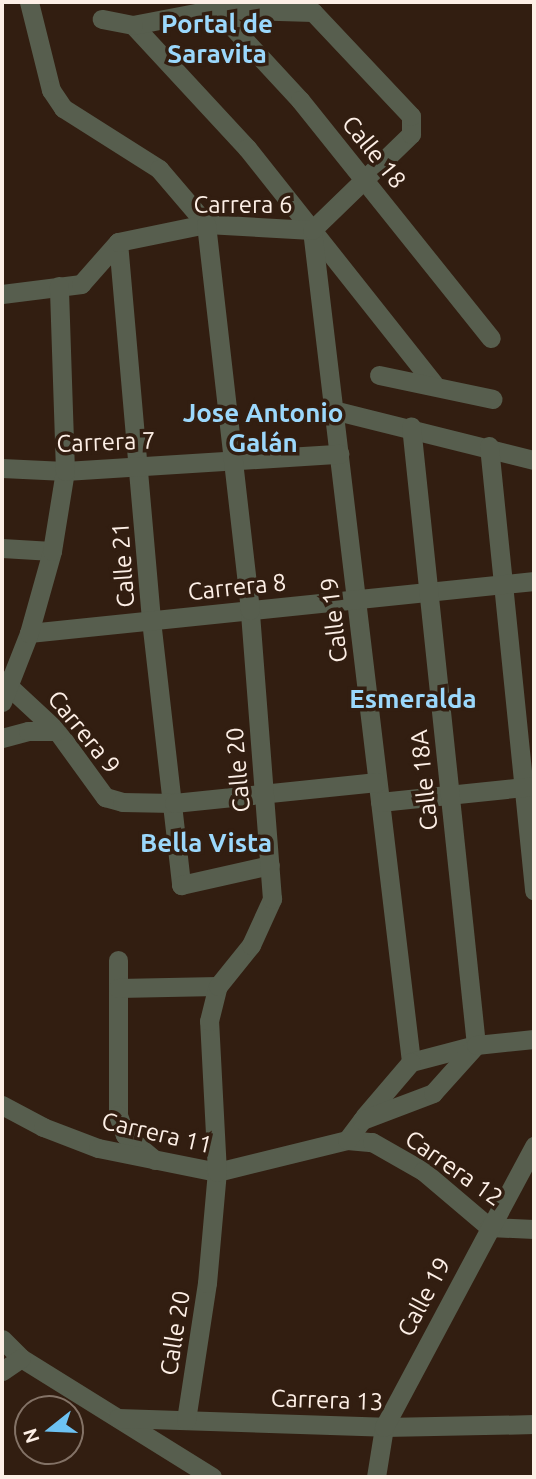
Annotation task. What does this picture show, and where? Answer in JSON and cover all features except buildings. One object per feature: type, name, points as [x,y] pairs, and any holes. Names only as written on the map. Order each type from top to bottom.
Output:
[{"type":"street","points":[[29,2],[51,90],[63,108],[159,169],[206,224]]},
{"type":"street","points":[[102,19],[133,25],[216,5]]},
{"type":"street","name":"Carrera 6","points":[[118,243],[206,224],[312,230],[411,134],[415,123],[313,12],[216,5]]},
{"type":"street","name":"Calle 18","points":[[216,5],[364,177],[491,338]]},
{"type":"street","points":[[133,25],[247,148],[433,383]]},
{"type":"street","name":"Calle 20","points":[[186,1420],[207,1283],[217,1172],[209,1021],[218,986],[265,922],[272,899],[250,610],[230,461],[206,224]]},
{"type":"street","name":"Calle 19","points":[[312,230],[411,1062]]},
{"type":"street","points":[[2,294],[80,284],[118,243]]},
{"type":"street","name":"Calle 21","points":[[118,243],[141,466],[151,620],[174,803],[181,885],[270,865]]},
{"type":"street","points":[[2,702],[6,681],[29,633],[52,551],[65,471],[59,286]]},
{"type":"street","points":[[379,375],[433,383],[493,399]]},
{"type":"street","points":[[333,410],[411,426],[534,460]]},
{"type":"street","name":"Calle 18A","points":[[411,426],[476,1045]]},
{"type":"street","points":[[489,446],[503,584],[529,787],[534,891]]},
{"type":"street","name":"Carrera 7","points":[[2,468],[65,471],[339,454]]},
{"type":"street","points":[[2,548],[52,551]]},
{"type":"street","name":"Carrera 8","points":[[29,633],[534,581]]},
{"type":"street","name":"Carrera 9","points":[[6,681],[57,731],[105,797],[122,802],[174,803],[377,782]]},
{"type":"street","points":[[2,738],[28,731],[57,731]]},
{"type":"street","points":[[380,802],[529,787]]},
{"type":"street","points":[[118,960],[118,1115],[125,1135],[159,1163]]},
{"type":"street","points":[[118,988],[218,986]]},
{"type":"street","points":[[347,1140],[411,1062],[476,1045],[534,1039]]},
{"type":"street","points":[[362,1120],[433,1093],[476,1045]]},
{"type":"street","name":"Carrera 11","points":[[2,1105],[76,1139],[159,1163],[217,1172],[347,1140]]},
{"type":"street","name":"Carrera 12","points":[[347,1140],[372,1142],[397,1155],[489,1227],[534,1229]]},
{"type":"street","name":"Calle 19","points":[[376,1477],[384,1427],[534,1146]]},
{"type":"street","points":[[2,1339],[21,1358],[212,1477]]},
{"type":"street","points":[[2,1371],[21,1358]]},
{"type":"street","name":"Carrera 13","points":[[118,1418],[384,1427],[534,1424]]},
{"type":"district","name":"Portal de Saravita","points":[[217,39]]},
{"type":"district","name":"Jose Antonio Galán","points":[[263,428]]},
{"type":"district","name":"Esmeralda","points":[[413,699]]},
{"type":"district","name":"Bella Vista","points":[[206,843]]}]
